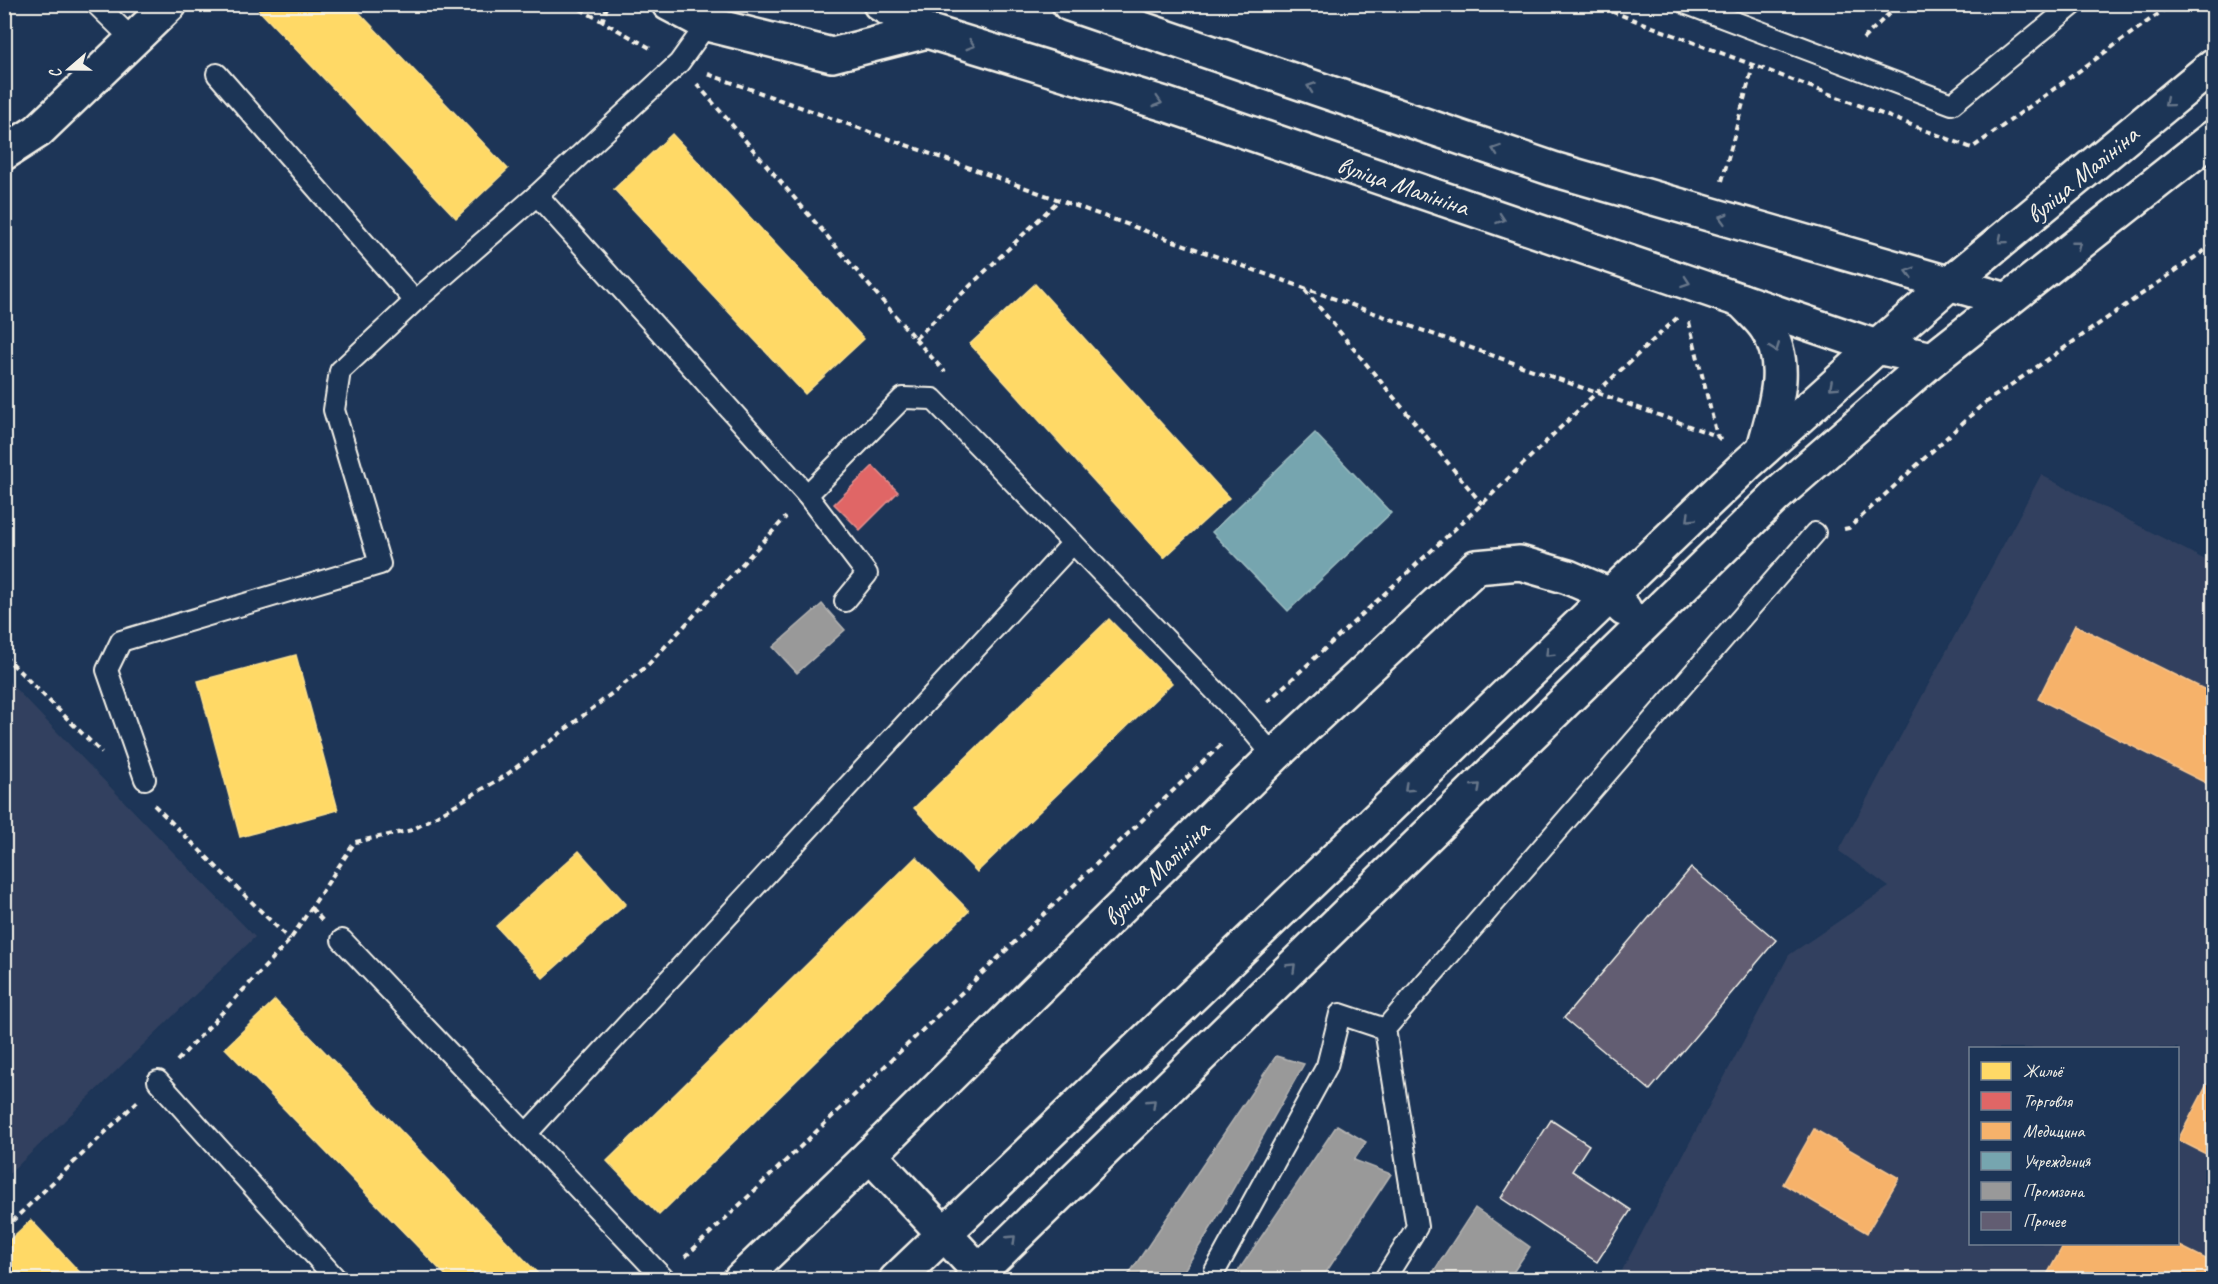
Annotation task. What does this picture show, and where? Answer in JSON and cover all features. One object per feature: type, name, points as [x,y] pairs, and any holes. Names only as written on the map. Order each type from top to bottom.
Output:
[{"type":"street","points":[[4,153],[38,131],[170,4]]},
{"type":"street","points":[[669,4],[707,24],[832,55],[927,31]]},
{"type":"street","name":"вуліца Малініна","points":[[880,4],[927,31],[1165,104],[1876,347],[1933,359],[2214,137]]},
{"type":"street","points":[[1069,4],[1553,169],[2007,300]]},
{"type":"street","name":"вуліца Малініна","points":[[1876,347],[2214,65]]},
{"type":"street","points":[[1742,301],[1768,330],[1780,361],[1777,399],[1755,456]]},
{"type":"street","points":[[896,1280],[1755,456],[1876,347]]},
{"type":"street","points":[[870,1155],[944,1233],[975,1275],[1776,495],[1933,359]]},
{"type":"street","name":"вуліца Малініна","points":[[741,1280],[1274,756],[1476,567],[1520,563],[1568,577],[1610,595]]},
{"type":"street","points":[[1610,595],[1641,627]]},
{"type":"lane","points":[[96,4],[132,39]]},
{"type":"lane","points":[[1687,4],[1952,104],[2073,4]]},
{"type":"lane","points":[[145,778],[107,670],[121,641],[380,564],[334,410],[340,371],[414,301],[537,195],[679,63],[707,24]]},
{"type":"lane","points":[[217,74],[414,301]]},
{"type":"lane","points":[[537,195],[807,495],[867,574],[845,601]]},
{"type":"lane","points":[[807,495],[903,398],[933,399],[1245,722],[1274,756]]},
{"type":"lane","points":[[1385,1029],[1815,533]]},
{"type":"lane","points":[[527,1133],[1073,543]]},
{"type":"lane","points":[[342,940],[665,1280]]},
{"type":"lane","points":[[1215,1271],[1327,1066],[1340,1014],[1385,1029]]},
{"type":"lane","points":[[1384,1280],[1417,1227],[1385,1029]]},
{"type":"lane","points":[[158,1082],[337,1280]]},
{"type":"path","points":[[571,4],[679,63],[1717,436],[1755,456]]},
{"type":"path","points":[[602,22],[608,4]]},
{"type":"path","points":[[679,63],[915,339],[1059,200]]},
{"type":"path","points":[[1815,533],[1849,528],[1982,405],[2214,244]]},
{"type":"path","points":[[1304,288],[1482,504]]},
{"type":"path","points":[[1689,321],[1717,436]]},
{"type":"path","points":[[290,939],[355,842],[412,831],[514,769],[646,667],[807,495]]},
{"type":"shaded area","points":[[2041,475],[2213,564],[2213,1279],[1617,1280],[1789,955],[1889,887],[1839,851]]},
{"type":"shaded area","points":[[5,678],[255,937],[5,1178]]},
{"type":"building: Жильё","points":[[253,4],[351,4],[508,169],[456,218]]},
{"type":"building: Жильё","points":[[672,134],[864,339],[805,394],[614,189]]},
{"type":"building: Жильё","points":[[1035,284],[1229,498],[1164,558],[970,344]]},
{"type":"building: Жильё","points":[[1109,619],[1172,683],[977,872],[914,808]]},
{"type":"building: Жильё","points":[[296,655],[338,810],[240,837],[198,681]]},
{"type":"building: Жильё","points":[[579,851],[626,904],[543,978],[496,926]]},
{"type":"building: Жильё","points":[[916,857],[969,911],[659,1215],[607,1161]]},
{"type":"building: Жильё","points":[[275,1000],[544,1280],[450,1280],[225,1048]]},
{"type":"building: Жильё","points":[[31,1220],[87,1280],[4,1280],[4,1245]]},
{"type":"building: Торговля","points":[[873,466],[898,492],[860,530],[834,504]]},
{"type":"building: Медицина","points":[[2075,625],[2214,694],[2214,787],[2038,699]]},
{"type":"building: Медицина","points":[[2214,1071],[2214,1158],[2179,1140]]},
{"type":"building: Медицина","points":[[1814,1129],[1899,1178],[1867,1233],[1783,1184]]},
{"type":"building: Медицина","points":[[2063,1245],[2178,1245],[2214,1263],[2214,1280],[2044,1280]]},
{"type":"building: Учреждения","points":[[1315,433],[1391,513],[1288,611],[1212,532]]},
{"type":"building: Промзона","points":[[822,604],[845,630],[797,673],[773,647]]},
{"type":"building: Промзона","points":[[1276,1056],[1304,1064],[1212,1226],[1178,1280],[1125,1280]]},
{"type":"building: Промзона","points":[[1337,1125],[1366,1142],[1354,1160],[1391,1174],[1321,1280],[1232,1280]]},
{"type":"building: Промзона","points":[[1475,1208],[1530,1247],[1508,1280],[1428,1280]]},
{"type":"building: Прочее","points":[[1691,868],[1776,940],[1650,1090],[1564,1018]]},
{"type":"building: Прочее","points":[[1551,1120],[1589,1145],[1572,1171],[1631,1210],[1597,1262],[1501,1198]]}]
